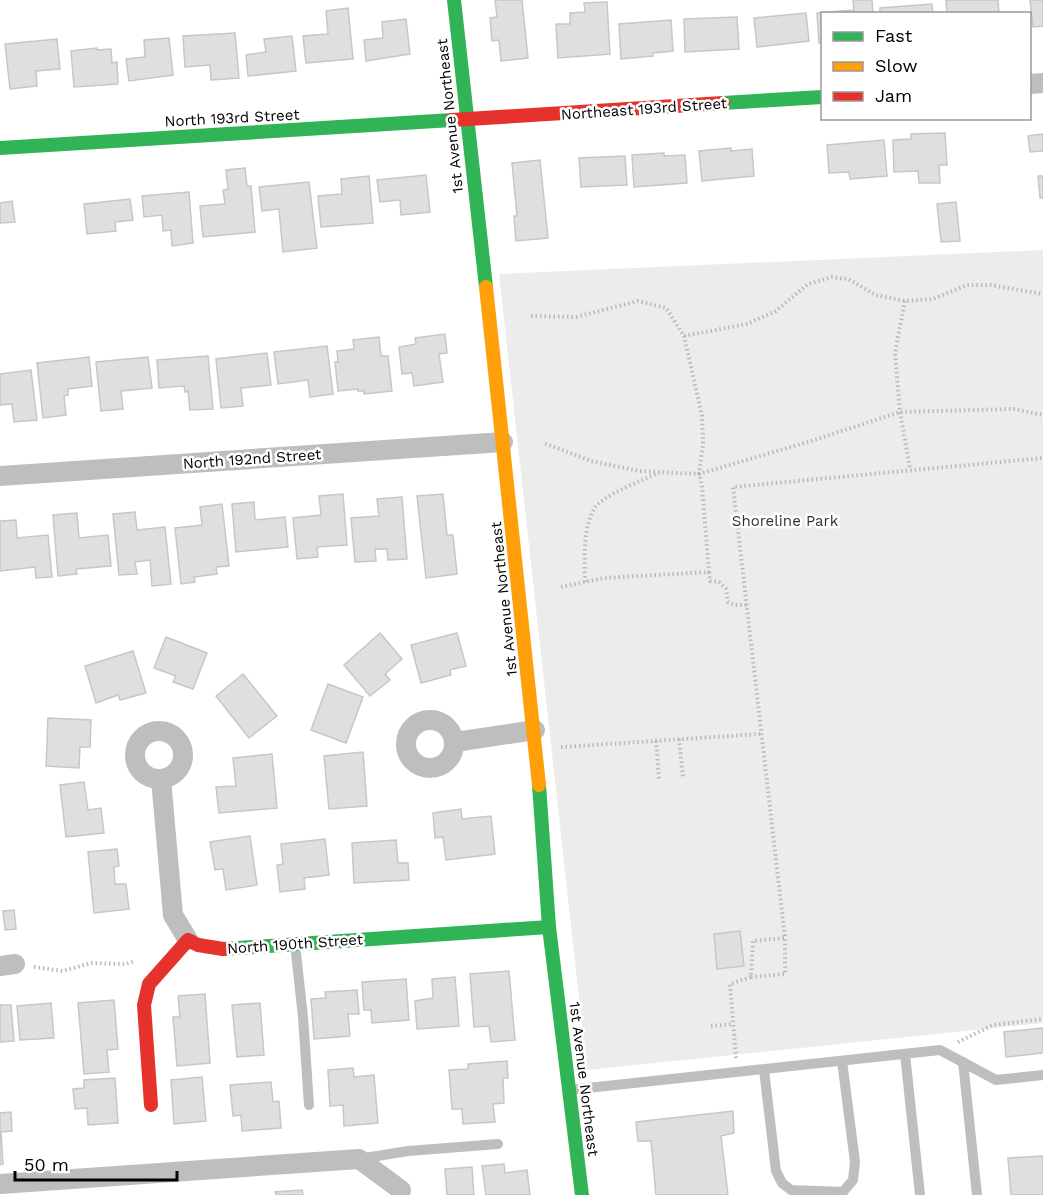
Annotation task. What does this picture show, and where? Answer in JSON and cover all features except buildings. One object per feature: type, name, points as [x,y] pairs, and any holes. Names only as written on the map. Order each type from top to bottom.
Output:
[{"type":"street","name":"1st Avenue Northeast","points":[[454,0],[535,730],[549,927],[582,1195]]},
{"type":"street","name":"Northeast 193rd Street","points":[[466,121],[821,98]]},
{"type":"street","name":"North 193rd Street","points":[[0,148],[466,121]]},
{"type":"street","name":"North 192nd Street","points":[[0,476],[503,442]]},
{"type":"street","points":[[455,742],[535,730]]},
{"type":"street","points":[[151,1105],[144,1005],[149,984],[188,940],[173,915],[161,779]]},
{"type":"street","name":"North 190th Street","points":[[188,940],[198,945],[222,949],[549,927]]},
{"type":"street","points":[[0,1184],[360,1159],[401,1190]]},
{"type":"lane","points":[[295,944],[309,1105]]},
{"type":"lane","points":[[569,1090],[940,1050],[996,1080],[1043,1075]]},
{"type":"lane","points":[[905,1054],[920,1195]]},
{"type":"lane","points":[[764,1070],[776,1171],[782,1183],[791,1190],[843,1192],[853,1180],[855,1162],[842,1061]]},
{"type":"lane","points":[[963,1062],[977,1195]]},
{"type":"lane","points":[[360,1159],[408,1151],[498,1144]]},
{"type":"path","points":[[684,336],[747,324],[776,311],[808,284],[832,277],[848,279],[876,295],[905,301],[933,299],[967,285],[990,285],[1043,294]]},
{"type":"path","points":[[531,316],[576,317],[638,301],[666,308],[684,336],[702,416],[703,444],[699,474],[710,581],[719,582],[726,590],[728,602],[735,605],[747,605]]},
{"type":"path","points":[[905,301],[895,352],[900,412],[910,469]]},
{"type":"path","points":[[544,443],[591,461],[639,471],[699,474],[900,412],[1014,409],[1043,414]]},
{"type":"path","points":[[735,1047],[730,984],[751,977],[785,974],[785,938],[733,487],[1043,458]]},
{"type":"path","points":[[585,582],[585,536],[595,507],[623,488],[659,472]]},
{"type":"path","points":[[561,587],[604,578],[709,572]]},
{"type":"path","points":[[561,747],[762,734]]},
{"type":"path","points":[[679,739],[683,777]]},
{"type":"path","points":[[656,741],[659,779]]},
{"type":"path","points":[[751,977],[753,941],[785,938]]},
{"type":"path","points":[[8,965],[63,971],[91,963],[126,964],[134,962],[142,954]]},
{"type":"path","points":[[940,1050],[993,1024],[1043,1019]]},
{"type":"path","points":[[711,1026],[733,1024]]},
{"type":"green space","name":"Shoreline Park","points":[[1043,250],[1043,1023],[587,1070],[499,274]]},
{"type":"traffic: fast","points":[[454,0],[486,287]]},
{"type":"traffic: fast","points":[[723,103],[821,97]]},
{"type":"traffic: fast","points":[[0,148],[452,120]]},
{"type":"traffic: fast","points":[[539,785],[549,927],[582,1195]]},
{"type":"traffic: fast","points":[[223,949],[549,927]]},
{"type":"traffic: slow","points":[[486,287],[539,785]]},
{"type":"traffic: jam","points":[[452,120],[723,103]]},
{"type":"traffic: jam","points":[[151,1105],[144,1005],[149,984],[188,940],[198,945],[223,949]]}]
